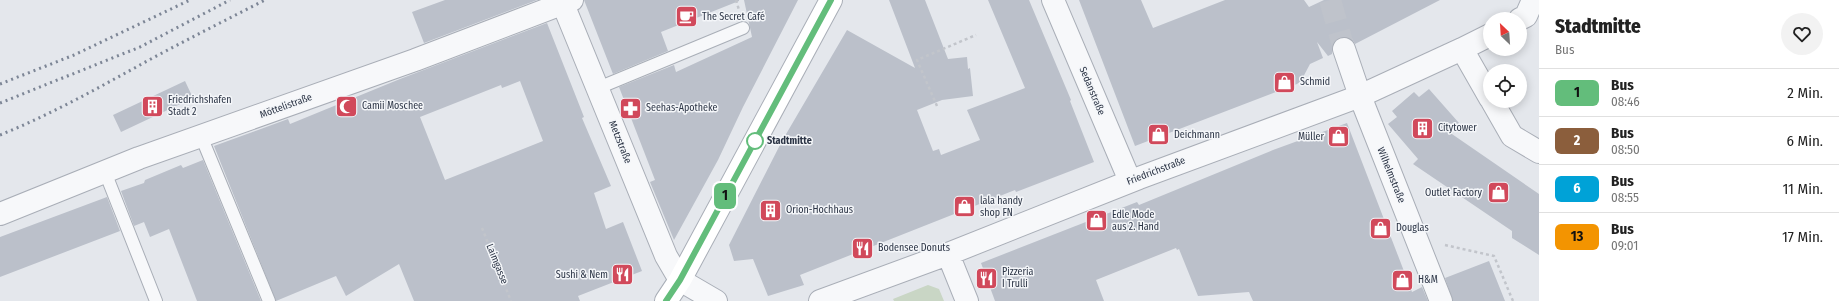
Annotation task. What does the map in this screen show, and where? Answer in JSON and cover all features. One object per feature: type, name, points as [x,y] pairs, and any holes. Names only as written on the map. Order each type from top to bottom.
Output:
[{"type":"main road","points":[[666,301],[680,280],[831,0]]},
{"type":"street","name":"Sedanstraße","points":[[1053,0],[1130,181]]},
{"type":"street","name":"Metzstraße","points":[[567,2],[598,88],[666,256],[680,280]]},
{"type":"street","name":"Möttelistraße","points":[[0,214],[139,158],[400,65],[567,2]]},
{"type":"street","name":"Friedrichstraße","points":[[820,301],[948,254],[1130,181],[1360,96],[1483,38]]},
{"type":"street","name":"Wilhelmstraße","points":[[1344,49],[1360,96],[1441,301]]},
{"type":"street","points":[[1462,49],[1483,86]]},
{"type":"street","points":[[1496,108],[1512,136],[1539,152]]},
{"type":"street","points":[[948,254],[968,301]]},
{"type":"street","points":[[680,280],[716,301]]},
{"type":"lane","points":[[598,88],[743,28]]},
{"type":"lane","points":[[201,136],[269,301]]},
{"type":"lane","points":[[105,172],[156,301]]},
{"type":"path","points":[[937,106],[917,60],[976,35]]},
{"type":"path","name":"Laimgasse","points":[[482,228],[511,301]]},
{"type":"path","points":[[1414,234],[1442,245],[1494,256],[1513,301]]},
{"type":"green space","points":[[928,285],[939,289],[944,301],[894,301],[893,299]]},
{"type":"building","points":[[445,0],[537,0],[424,43],[412,12]]},
{"type":"building","points":[[584,0],[739,1],[661,32],[668,51],[613,74]]},
{"type":"building","points":[[744,0],[798,0],[743,107],[718,160],[674,240],[650,182],[655,180],[619,87],[674,65],[676,72],[752,37]]},
{"type":"building","points":[[889,0],[925,0],[948,59],[967,57],[968,69],[970,68],[973,96],[942,100],[917,110],[933,151],[939,149],[941,155],[980,140],[967,110],[1025,88],[988,0],[1029,0],[1071,100],[1070,101],[1094,162],[1016,192],[1015,190],[800,275],[804,285],[768,296],[753,259],[734,261],[729,245],[782,141],[847,30],[915,68]]},
{"type":"building","points":[[1079,0],[1141,0],[1153,28],[1225,0],[1304,0],[1309,7],[1324,0],[1440,0],[1355,44],[1352,39],[1340,37],[1334,41],[1332,46],[1332,54],[1328,56],[1317,42],[1323,58],[1310,64],[1301,81],[1297,84],[1135,146]]},
{"type":"building","points":[[547,23],[584,117],[582,118],[611,186],[594,193],[606,229],[623,222],[642,271],[578,296],[580,301],[414,301],[399,264],[346,296],[336,276],[276,301],[214,146],[288,119],[290,124],[400,79]],"holes":[[[520,81],[543,141],[445,180],[420,117],[501,85],[502,88]]]},
{"type":"building","name":"Friedrichshafen Stadt 2","points":[[185,81],[193,98],[121,132],[113,115]]},
{"type":"building","points":[[1429,89],[1459,123],[1449,132],[1539,194],[1539,255],[1512,238],[1512,231],[1413,164],[1418,159],[1388,124],[1397,117],[1392,111],[1414,92],[1419,97]]},
{"type":"building","points":[[1347,123],[1412,292],[1422,287],[1428,301],[1253,301],[1249,292],[1198,296],[1179,249],[1177,250],[1176,248],[1096,280],[1104,301],[995,301],[981,263],[1137,202],[1139,205],[1273,150]]},
{"type":"building","points":[[203,160],[261,301],[197,301],[169,229],[150,237],[144,222],[134,226],[121,191],[144,183],[145,180],[181,165],[183,168]]},
{"type":"building","points":[[107,197],[120,231],[0,277],[0,237]]},
{"type":"building","points":[[1489,261],[1505,301],[1453,301],[1445,278]]},
{"type":"tunnel","points":[[1330,0],[1344,49]]},
{"type":"railway","points":[[0,84],[74,55],[190,0]]},
{"type":"railway","points":[[0,103],[140,47],[230,0]]},
{"type":"railway","points":[[0,135],[76,100],[164,52],[265,0]]},
{"type":"bus line","name":"1","points":[[666,301],[680,280],[831,0]]},
{"type":"place","name":"The Secret Café","points":[[687,17]]},
{"type":"place","name":"Schmid","points":[[1284,82]]},
{"type":"place","name":"Friedrichshafen Stadt 2","points":[[153,106]]},
{"type":"place","name":"Camii Moschee","points":[[346,106]]},
{"type":"place","name":"Seehas-Apotheke","points":[[630,108]]},
{"type":"place","name":"Citytower","points":[[1422,128]]},
{"type":"place","name":"Deichmann","points":[[1158,135]]},
{"type":"place","name":"Müller","points":[[1339,137]]},
{"type":"place","name":"Stadtmitte","points":[[755,141]]},
{"type":"place","name":"Outlet Factory","points":[[1498,193]]},
{"type":"place","name":"lala handy shop FN","points":[[964,207]]},
{"type":"place","name":"Orion-Hochhaus","points":[[770,210]]},
{"type":"place","name":"Edle Mode aus 2. Hand","points":[[1096,221]]},
{"type":"place","name":"Douglas","points":[[1380,228]]},
{"type":"place","name":"Bodensee Donuts","points":[[862,248]]},
{"type":"place","name":"Sushi & Nem","points":[[623,275]]},
{"type":"place","name":"Pizzeria I Trulli","points":[[987,278]]},
{"type":"place","name":"H&M","points":[[1402,280]]}]
